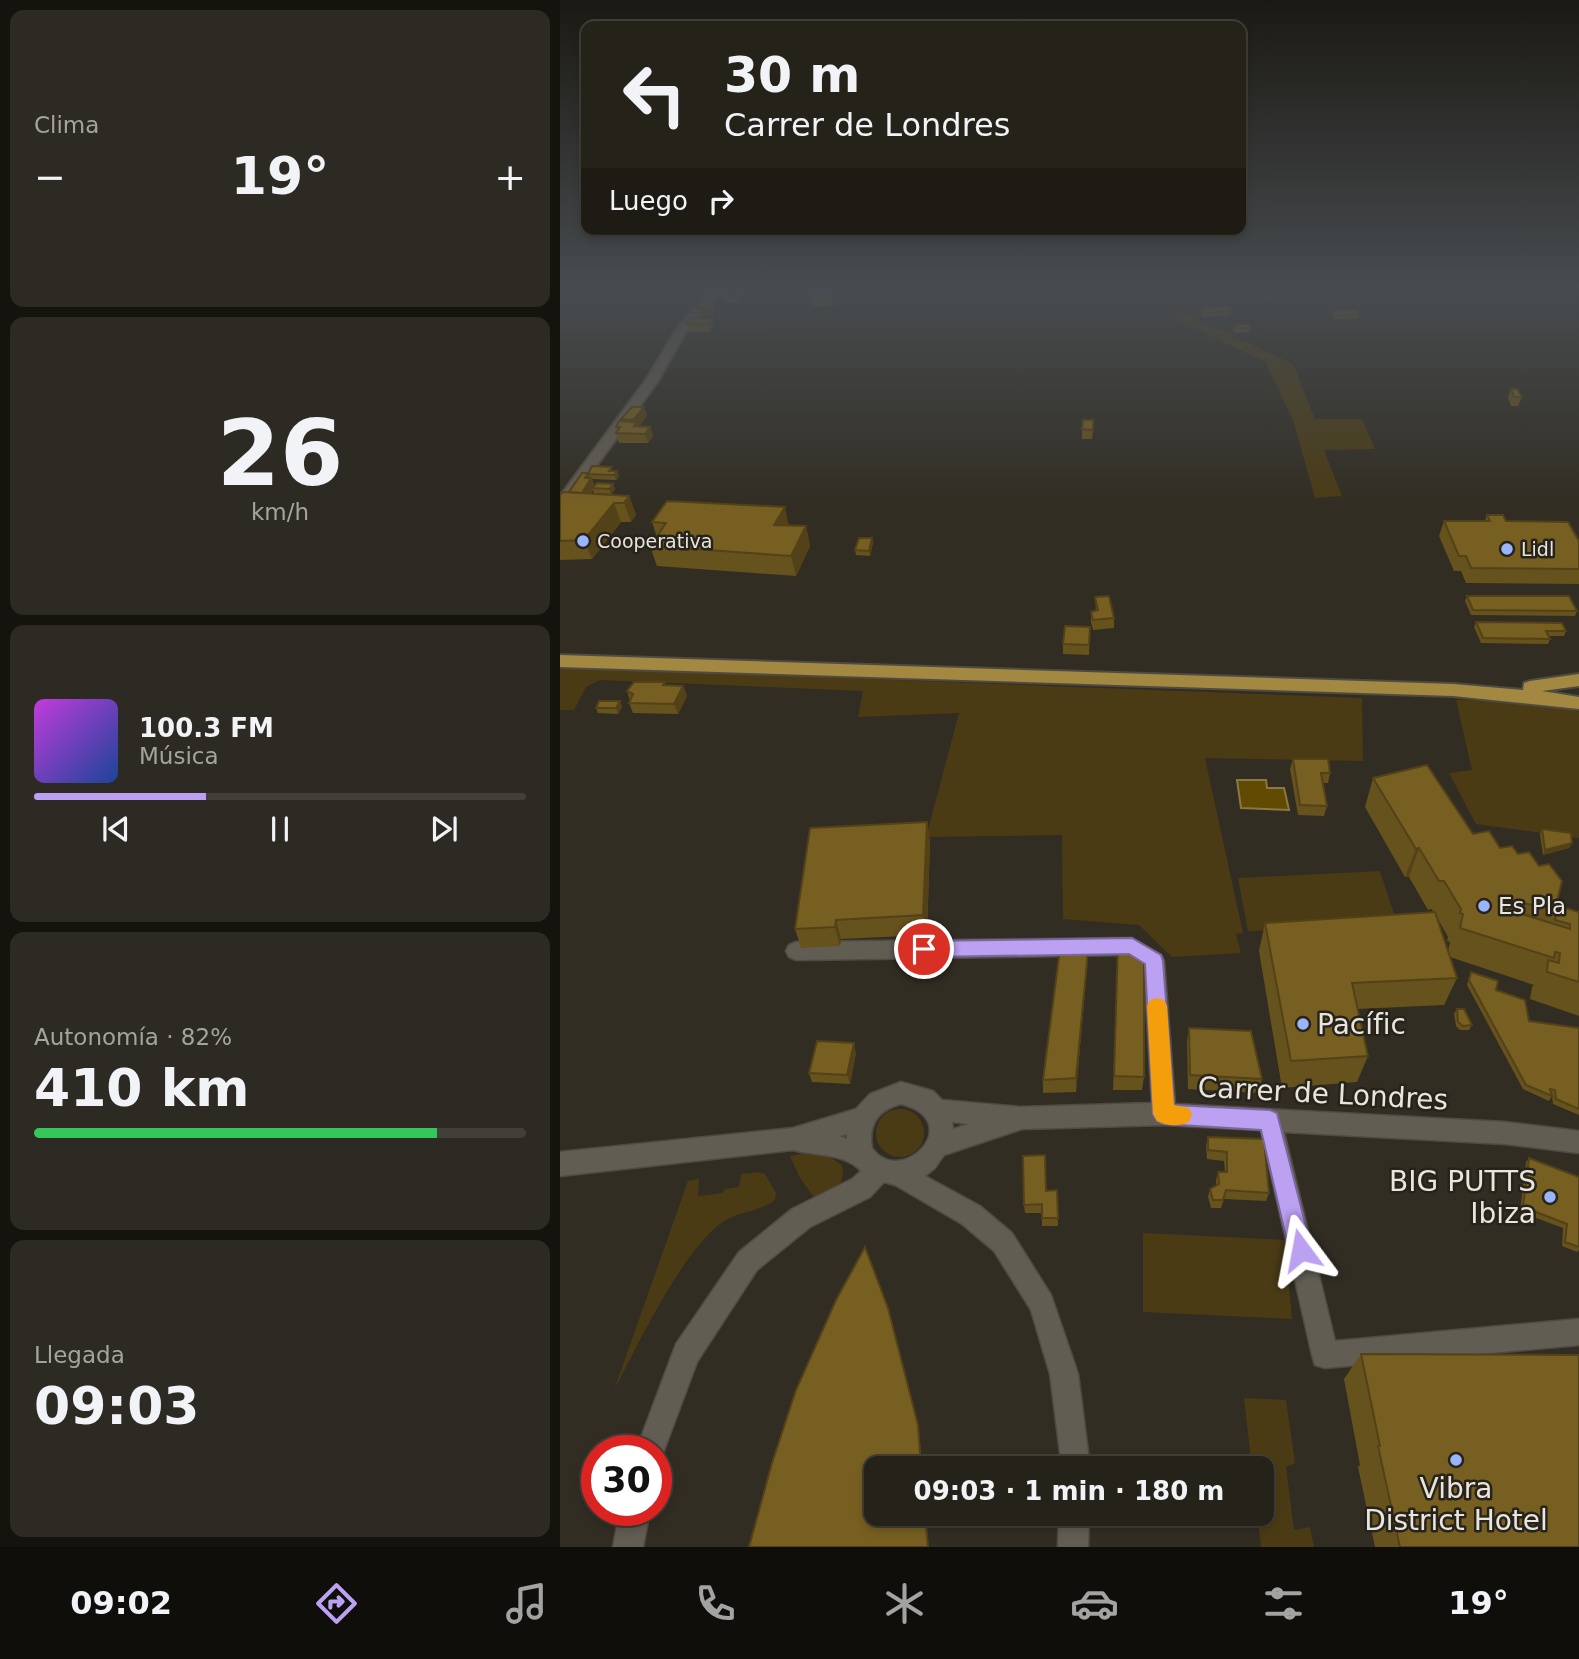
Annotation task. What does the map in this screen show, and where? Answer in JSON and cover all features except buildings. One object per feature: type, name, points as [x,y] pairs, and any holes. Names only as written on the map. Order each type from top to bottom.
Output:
[{"type":"main road","points":[[565,659],[1452,690],[1579,703]]},
{"type":"main road","points":[[1452,690],[1536,687],[1579,680]]},
{"type":"street","points":[[560,506],[662,363]]},
{"type":"street","points":[[796,951],[1132,946],[1154,961],[1164,1114]]},
{"type":"street","points":[[901,1093],[915,1094],[928,1100],[937,1110],[943,1127],[939,1145],[929,1159],[915,1170],[880,1167],[858,1137],[863,1118],[872,1106],[886,1097],[901,1093]]},
{"type":"street","name":"Carrer de Londres","points":[[937,1110],[1020,1118],[1164,1114],[1505,1133],[1579,1142]]},
{"type":"street","points":[[560,1164],[793,1139],[863,1118]]},
{"type":"street","name":"Carrer de Londres","points":[[939,1145],[1020,1118]]},
{"type":"street","points":[[1270,1120],[1325,1355],[1579,1332]]},
{"type":"street","points":[[793,1139],[831,1145],[880,1167],[971,1215],[1003,1242],[1042,1304],[1064,1374],[1074,1456]]},
{"type":"street","points":[[656,1435],[686,1354],[748,1261],[801,1218],[861,1188],[880,1167]]},
{"type":"street","points":[[628,1547],[632,1526]]},
{"type":"street","points":[[1073,1547],[1074,1526]]},
{"type":"shaded area","points":[[1266,363],[1293,364],[1315,419],[1362,419],[1375,449],[1324,450],[1342,496],[1315,498],[1293,420]]},
{"type":"shaded area","points":[[560,667],[1362,698],[1363,761],[1205,758],[1243,933],[1236,934],[1241,953],[1172,957],[1139,925],[1063,919],[1062,835],[926,837],[959,713],[858,717],[863,691],[600,680],[586,687],[574,710],[560,710]]},
{"type":"shaded area","points":[[1456,700],[1534,702],[1579,712],[1579,838],[1476,824],[1449,773],[1472,770]]},
{"type":"shaded area","points":[[1237,780],[1266,780],[1267,788],[1284,788],[1289,810],[1241,808]]},
{"type":"shaded area","points":[[1380,871],[1398,926],[1248,931],[1238,878]]},
{"type":"shaded area","points":[[900,1109],[917,1116],[924,1133],[917,1150],[900,1157],[883,1150],[876,1133],[883,1116]]},
{"type":"shaded area","points":[[826,1155],[842,1165],[843,1174],[839,1188],[815,1199],[800,1178],[790,1156]]},
{"type":"shaded area","points":[[741,1174],[765,1174],[776,1193],[775,1200],[728,1219],[706,1237],[662,1301],[614,1390],[688,1181],[699,1179],[698,1196],[723,1193],[725,1189],[739,1187]]},
{"type":"shaded area","points":[[1143,1233],[1285,1240],[1292,1319],[1143,1312]]},
{"type":"shaded area","points":[[1244,1398],[1286,1400],[1295,1463],[1286,1467],[1294,1530],[1310,1527],[1314,1547],[1261,1547],[1258,1526],[1274,1526],[1274,1456],[1251,1456]]},
{"type":"slow traffic","points":[[1157,1006],[1164,1114],[1181,1115]]},
{"type":"place","name":"Cooperativa","points":[[583,541]]},
{"type":"place","name":"Lidl","points":[[1507,549]]},
{"type":"place","name":"Es Pla","points":[[1484,906]]},
{"type":"place","name":"Pacífic","points":[[1303,1024]]},
{"type":"place","name":"BIG PUTTS Ibiza","points":[[1550,1197]]},
{"type":"place","name":"Vibra District Hotel","points":[[1456,1460]]},
{"type":"route","points":[[924,949],[1132,946],[1154,961],[1164,1114],[1270,1120],[1301,1250]]}]
